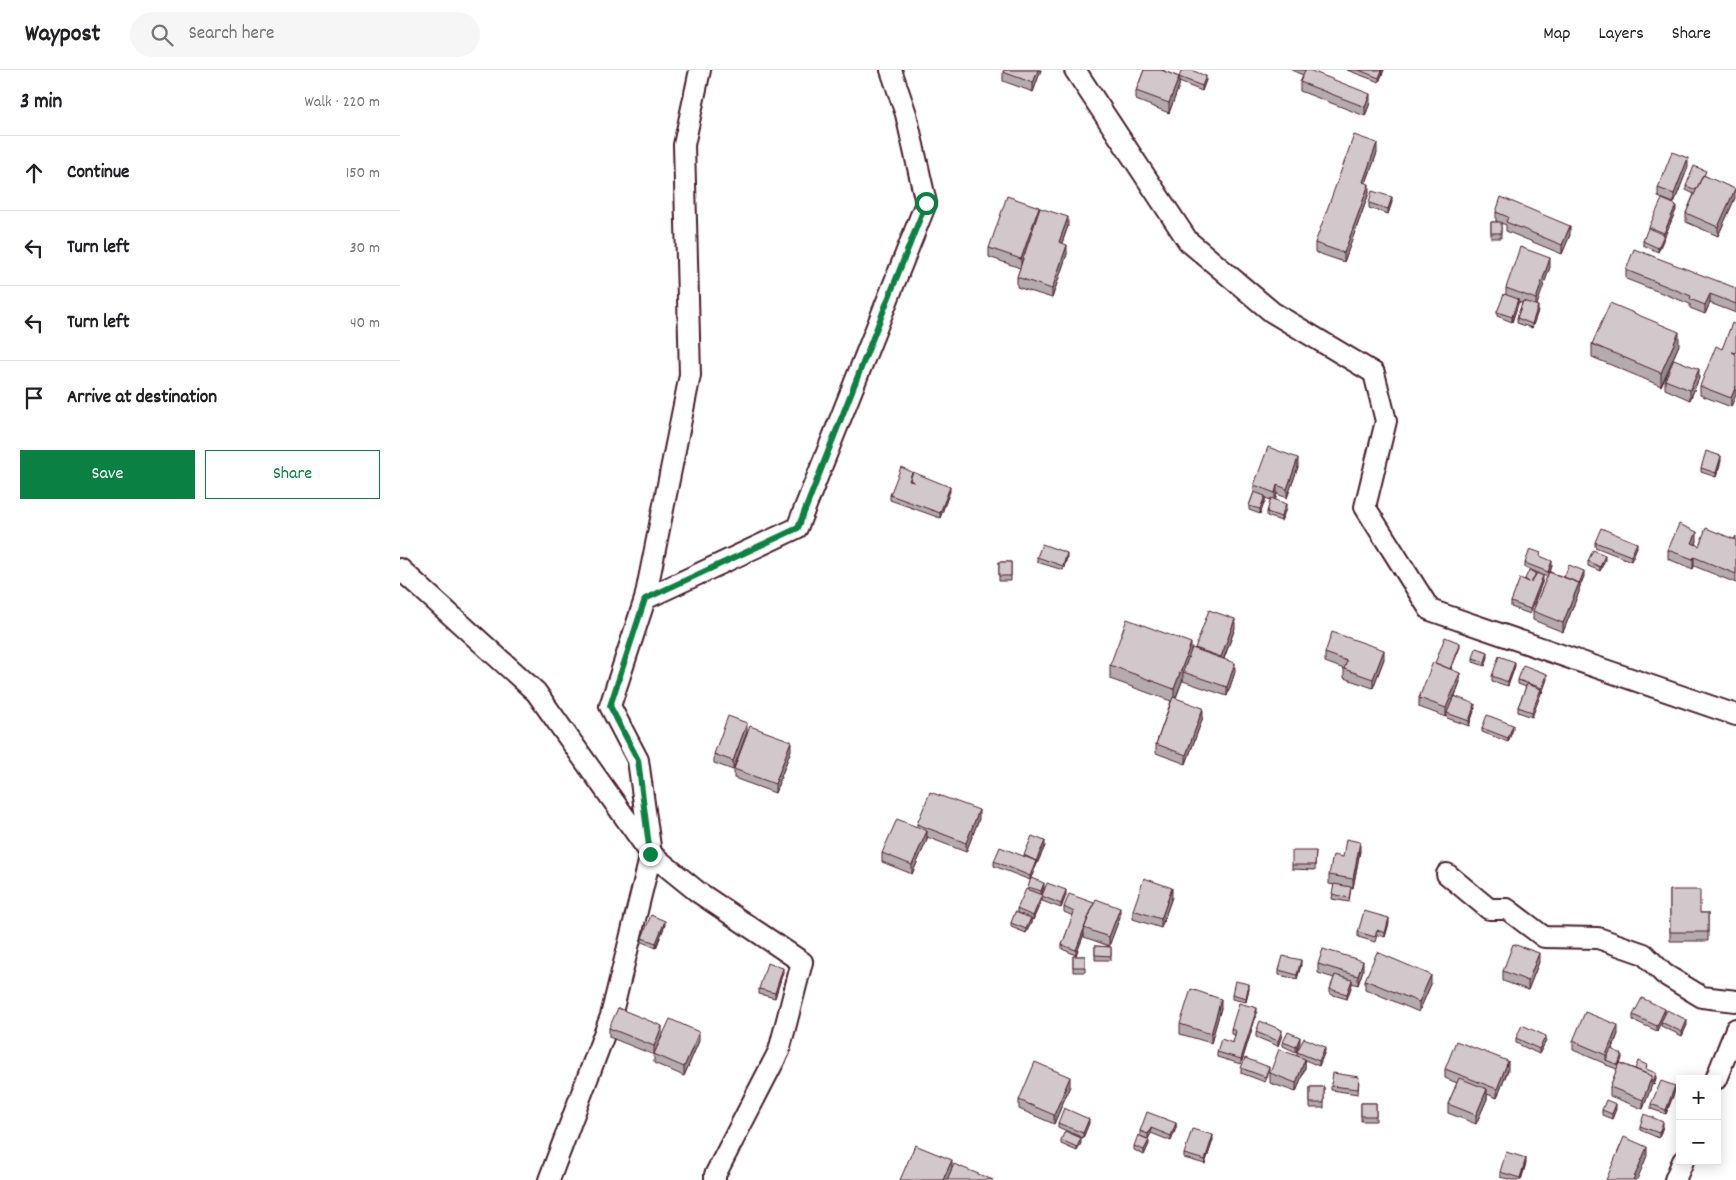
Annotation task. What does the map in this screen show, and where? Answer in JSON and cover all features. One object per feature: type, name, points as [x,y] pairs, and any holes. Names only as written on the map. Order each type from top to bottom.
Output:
[{"type":"street","points":[[549,1180],[611,1016],[650,854],[638,760],[610,706],[645,599],[690,375],[684,145],[700,70]]},
{"type":"street","points":[[645,599],[798,528],[926,203],[906,114],[891,70]]},
{"type":"street","points":[[1075,70],[1188,241],[1272,312],[1374,373],[1386,422],[1364,507],[1430,610],[1736,715]]},
{"type":"street","points":[[400,569],[536,692],[650,854],[698,892],[802,962],[779,1051],[715,1175],[715,1180]]},
{"type":"street","points":[[1447,874],[1489,909],[1507,909],[1544,938],[1598,938],[1644,954],[1664,974],[1702,998],[1736,1001]]},
{"type":"street","points":[[1718,1075],[1736,1029]]},
{"type":"street","points":[[1675,1180],[1681,1165]]},
{"type":"building","points":[[1004,70],[1038,70],[1033,83],[1003,72]]},
{"type":"building","points":[[1144,70],[1161,70],[1179,77],[1169,103],[1136,91]]},
{"type":"building","points":[[1182,70],[1191,70],[1206,76],[1202,86],[1179,77]]},
{"type":"building","points":[[1305,70],[1370,94],[1365,107],[1300,82]]},
{"type":"building","points":[[1359,70],[1382,70],[1379,78]]},
{"type":"building","points":[[1354,135],[1377,143],[1363,182],[1369,184],[1344,253],[1315,243]]},
{"type":"building","points":[[1672,152],[1688,158],[1674,194],[1658,188]]},
{"type":"building","points":[[1694,166],[1706,171],[1696,190],[1686,186]]},
{"type":"building","points":[[1703,175],[1735,189],[1718,227],[1686,213]]},
{"type":"building","points":[[1372,191],[1392,197],[1388,209],[1369,203]]},
{"type":"building","points":[[1007,196],[1039,207],[1021,259],[989,248]]},
{"type":"building","points":[[1501,197],[1570,226],[1562,245],[1506,222],[1508,217],[1496,212]]},
{"type":"building","points":[[1662,199],[1676,205],[1664,233],[1649,227]]},
{"type":"building","points":[[1040,208],[1068,217],[1059,242],[1067,245],[1052,289],[1017,277]]},
{"type":"building","points":[[1491,222],[1501,222],[1501,233],[1491,233]]},
{"type":"building","points":[[1648,228],[1664,235],[1658,248],[1643,241]]},
{"type":"building","points":[[1520,247],[1550,258],[1536,299],[1506,288]]},
{"type":"building","points":[[1634,249],[1736,288],[1736,304],[1710,294],[1705,305],[1690,299],[1691,296],[1626,270]]},
{"type":"building","points":[[1504,294],[1518,299],[1512,317],[1497,312]]},
{"type":"building","points":[[1523,301],[1538,306],[1532,324],[1517,318]]},
{"type":"building","points":[[1610,303],[1679,332],[1661,373],[1592,344]]},
{"type":"building","points":[[1732,323],[1736,325],[1736,353],[1732,352],[1736,354],[1736,386],[1731,398],[1700,386],[1716,346],[1722,349]]},
{"type":"building","points":[[1674,359],[1699,369],[1690,390],[1665,380]]},
{"type":"building","points":[[1268,447],[1298,458],[1287,489],[1277,485],[1275,493],[1254,485]]},
{"type":"building","points":[[1706,451],[1721,456],[1716,473],[1701,468]]},
{"type":"building","points":[[901,467],[912,472],[909,481],[914,482],[910,480],[913,472],[950,487],[940,513],[890,495]]},
{"type":"building","points":[[1254,492],[1265,496],[1260,509],[1249,506]]},
{"type":"building","points":[[1271,498],[1286,504],[1281,517],[1267,512]]},
{"type":"building","points":[[1679,524],[1697,532],[1692,543],[1699,546],[1706,528],[1736,540],[1736,574],[1694,557],[1693,559],[1668,550]]},
{"type":"building","points":[[1601,528],[1637,543],[1631,556],[1595,542]]},
{"type":"building","points":[[1042,544],[1067,553],[1063,566],[1037,557]]},
{"type":"building","points":[[1530,549],[1541,553],[1540,556],[1552,561],[1548,572],[1525,563]]},
{"type":"building","points":[[1593,550],[1605,555],[1600,567],[1588,561]]},
{"type":"building","points":[[999,562],[1011,562],[1011,576],[999,576]]},
{"type":"building","points":[[1569,565],[1584,571],[1579,584],[1564,577]]},
{"type":"building","points":[[1529,570],[1536,573],[1531,583],[1537,573],[1543,576],[1530,609],[1511,602],[1520,578],[1529,582],[1525,579]]},
{"type":"building","points":[[1549,572],[1579,583],[1563,623],[1533,611]]},
{"type":"building","points":[[1209,610],[1235,619],[1221,657],[1195,648]]},
{"type":"building","points":[[1127,619],[1191,643],[1174,689],[1110,665]]},
{"type":"building","points":[[1332,632],[1384,650],[1373,679],[1344,669],[1347,661],[1325,653]]},
{"type":"building","points":[[1445,637],[1460,643],[1450,669],[1435,663]]},
{"type":"building","points":[[1192,648],[1235,663],[1227,687],[1183,672]]},
{"type":"building","points":[[1476,648],[1488,652],[1485,662],[1473,658]]},
{"type":"building","points":[[1499,656],[1515,662],[1508,682],[1492,676]]},
{"type":"building","points":[[1433,662],[1460,673],[1446,708],[1419,698]]},
{"type":"building","points":[[1523,665],[1547,674],[1542,688],[1518,680]]},
{"type":"building","points":[[1527,684],[1541,689],[1532,712],[1518,707]]},
{"type":"building","points":[[1454,696],[1475,704],[1469,721],[1447,713]]},
{"type":"building","points":[[1173,697],[1203,708],[1186,755],[1156,744]]},
{"type":"building","points":[[1487,715],[1513,725],[1508,738],[1482,728]]},
{"type":"building","points":[[728,716],[747,723],[733,761],[714,754]]},
{"type":"building","points":[[750,726],[791,741],[775,784],[734,769]]},
{"type":"building","points":[[930,792],[979,810],[966,843],[917,824]]},
{"type":"building","points":[[897,819],[927,831],[912,865],[882,853]]},
{"type":"building","points":[[1032,836],[1045,841],[1036,861],[1024,855]]},
{"type":"building","points":[[1346,839],[1360,842],[1353,879],[1329,875],[1333,855],[1343,857]]},
{"type":"building","points":[[1000,847],[1036,861],[1030,876],[994,861]]},
{"type":"building","points":[[1292,851],[1316,851],[1315,865],[1292,865]]},
{"type":"building","points":[[1031,878],[1044,883],[1041,891],[1028,887]]},
{"type":"building","points":[[1144,878],[1172,888],[1161,919],[1133,910]]},
{"type":"building","points":[[1047,883],[1066,890],[1061,904],[1042,896]]},
{"type":"building","points":[[1334,884],[1351,887],[1349,898],[1332,894]]},
{"type":"building","points":[[1026,889],[1042,895],[1033,916],[1017,909]]},
{"type":"building","points":[[1670,890],[1700,890],[1700,913],[1708,913],[1708,932],[1670,932]]},
{"type":"building","points":[[1069,894],[1094,903],[1076,950],[1062,945],[1074,912],[1064,907]]},
{"type":"building","points":[[1096,899],[1120,908],[1109,937],[1084,928]]},
{"type":"building","points":[[1364,911],[1389,918],[1385,933],[1377,930],[1375,937],[1358,932]]},
{"type":"building","points":[[1015,912],[1031,918],[1026,929],[1011,923]]},
{"type":"building","points":[[651,915],[665,921],[656,943],[642,938]]},
{"type":"building","points":[[1513,944],[1539,953],[1528,981],[1503,971]]},
{"type":"building","points":[[1095,946],[1111,947],[1111,956],[1095,955]]},
{"type":"building","points":[[1323,949],[1363,961],[1358,976],[1318,964]]},
{"type":"building","points":[[1377,952],[1431,975],[1419,1002],[1365,980]]},
{"type":"building","points":[[1073,956],[1085,956],[1085,967],[1073,967]]},
{"type":"building","points":[[1283,956],[1301,960],[1297,975],[1279,970]]},
{"type":"building","points":[[767,963],[783,968],[775,993],[759,989]]},
{"type":"building","points":[[1335,975],[1352,980],[1347,994],[1330,989]]},
{"type":"building","points":[[1235,981],[1249,984],[1246,998],[1232,994]]},
{"type":"building","points":[[1191,989],[1221,999],[1211,1034],[1180,1024]]},
{"type":"building","points":[[1642,998],[1665,1009],[1657,1026],[1633,1015]]},
{"type":"building","points":[[1239,1003],[1257,1008],[1241,1059],[1217,1052],[1221,1039],[1233,1043],[1236,1031],[1231,1029]]},
{"type":"building","points":[[618,1008],[662,1026],[654,1046],[609,1028]]},
{"type":"building","points":[[1667,1010],[1687,1020],[1682,1032],[1661,1022]]},
{"type":"building","points":[[1585,1012],[1618,1025],[1606,1055],[1573,1041]]},
{"type":"building","points":[[670,1019],[699,1032],[684,1067],[654,1054]]},
{"type":"building","points":[[1260,1021],[1282,1030],[1278,1041],[1256,1032]]},
{"type":"building","points":[[1522,1025],[1546,1036],[1539,1049],[1516,1038]]},
{"type":"building","points":[[1288,1032],[1300,1037],[1296,1047],[1283,1042]]},
{"type":"building","points":[[1304,1038],[1325,1047],[1319,1061],[1297,1052]]},
{"type":"building","points":[[1456,1041],[1508,1061],[1497,1089],[1445,1069]]},
{"type":"building","points":[[1279,1049],[1305,1059],[1296,1083],[1270,1073]]},
{"type":"building","points":[[1611,1049],[1622,1054],[1618,1065],[1606,1060]]},
{"type":"building","points":[[1245,1058],[1269,1067],[1265,1077],[1241,1068]]},
{"type":"building","points":[[1638,1061],[1647,1065],[1646,1069],[1656,1073],[1654,1080],[1652,1080],[1652,1076],[1635,1069]]},
{"type":"building","points":[[1035,1062],[1070,1077],[1054,1115],[1019,1100]]},
{"type":"building","points":[[1619,1063],[1652,1076],[1643,1100],[1610,1087]]},
{"type":"building","points":[[1333,1073],[1359,1077],[1358,1089],[1331,1086]]},
{"type":"building","points":[[1459,1078],[1487,1089],[1476,1115],[1448,1104]]},
{"type":"building","points":[[1661,1081],[1675,1086],[1666,1110],[1651,1104]]},
{"type":"building","points":[[1310,1087],[1324,1087],[1324,1103],[1310,1103]]},
{"type":"building","points":[[1606,1100],[1616,1104],[1612,1114],[1602,1110]]},
{"type":"building","points":[[1361,1103],[1376,1103],[1376,1116],[1361,1116]]},
{"type":"building","points":[[1064,1108],[1089,1119],[1083,1133],[1058,1123]]},
{"type":"building","points":[[1147,1112],[1176,1123],[1171,1136],[1151,1128],[1148,1134],[1140,1131]]},
{"type":"building","points":[[1644,1114],[1663,1122],[1659,1133],[1640,1126]]},
{"type":"building","points":[[1192,1129],[1213,1135],[1205,1160],[1184,1154]]},
{"type":"building","points":[[1065,1131],[1081,1138],[1077,1147],[1061,1140]]},
{"type":"building","points":[[1138,1135],[1149,1140],[1144,1150],[1134,1146]]},
{"type":"building","points":[[1624,1137],[1647,1147],[1633,1180],[1606,1180]]},
{"type":"building","points":[[915,1145],[952,1160],[943,1180],[900,1180]]},
{"type":"building","points":[[1506,1152],[1526,1158],[1520,1178],[1500,1172]]},
{"type":"building","points":[[954,1164],[993,1180],[947,1180]]},
{"type":"route","points":[[650,854],[638,760],[610,706],[645,599],[798,528],[926,203]]}]
